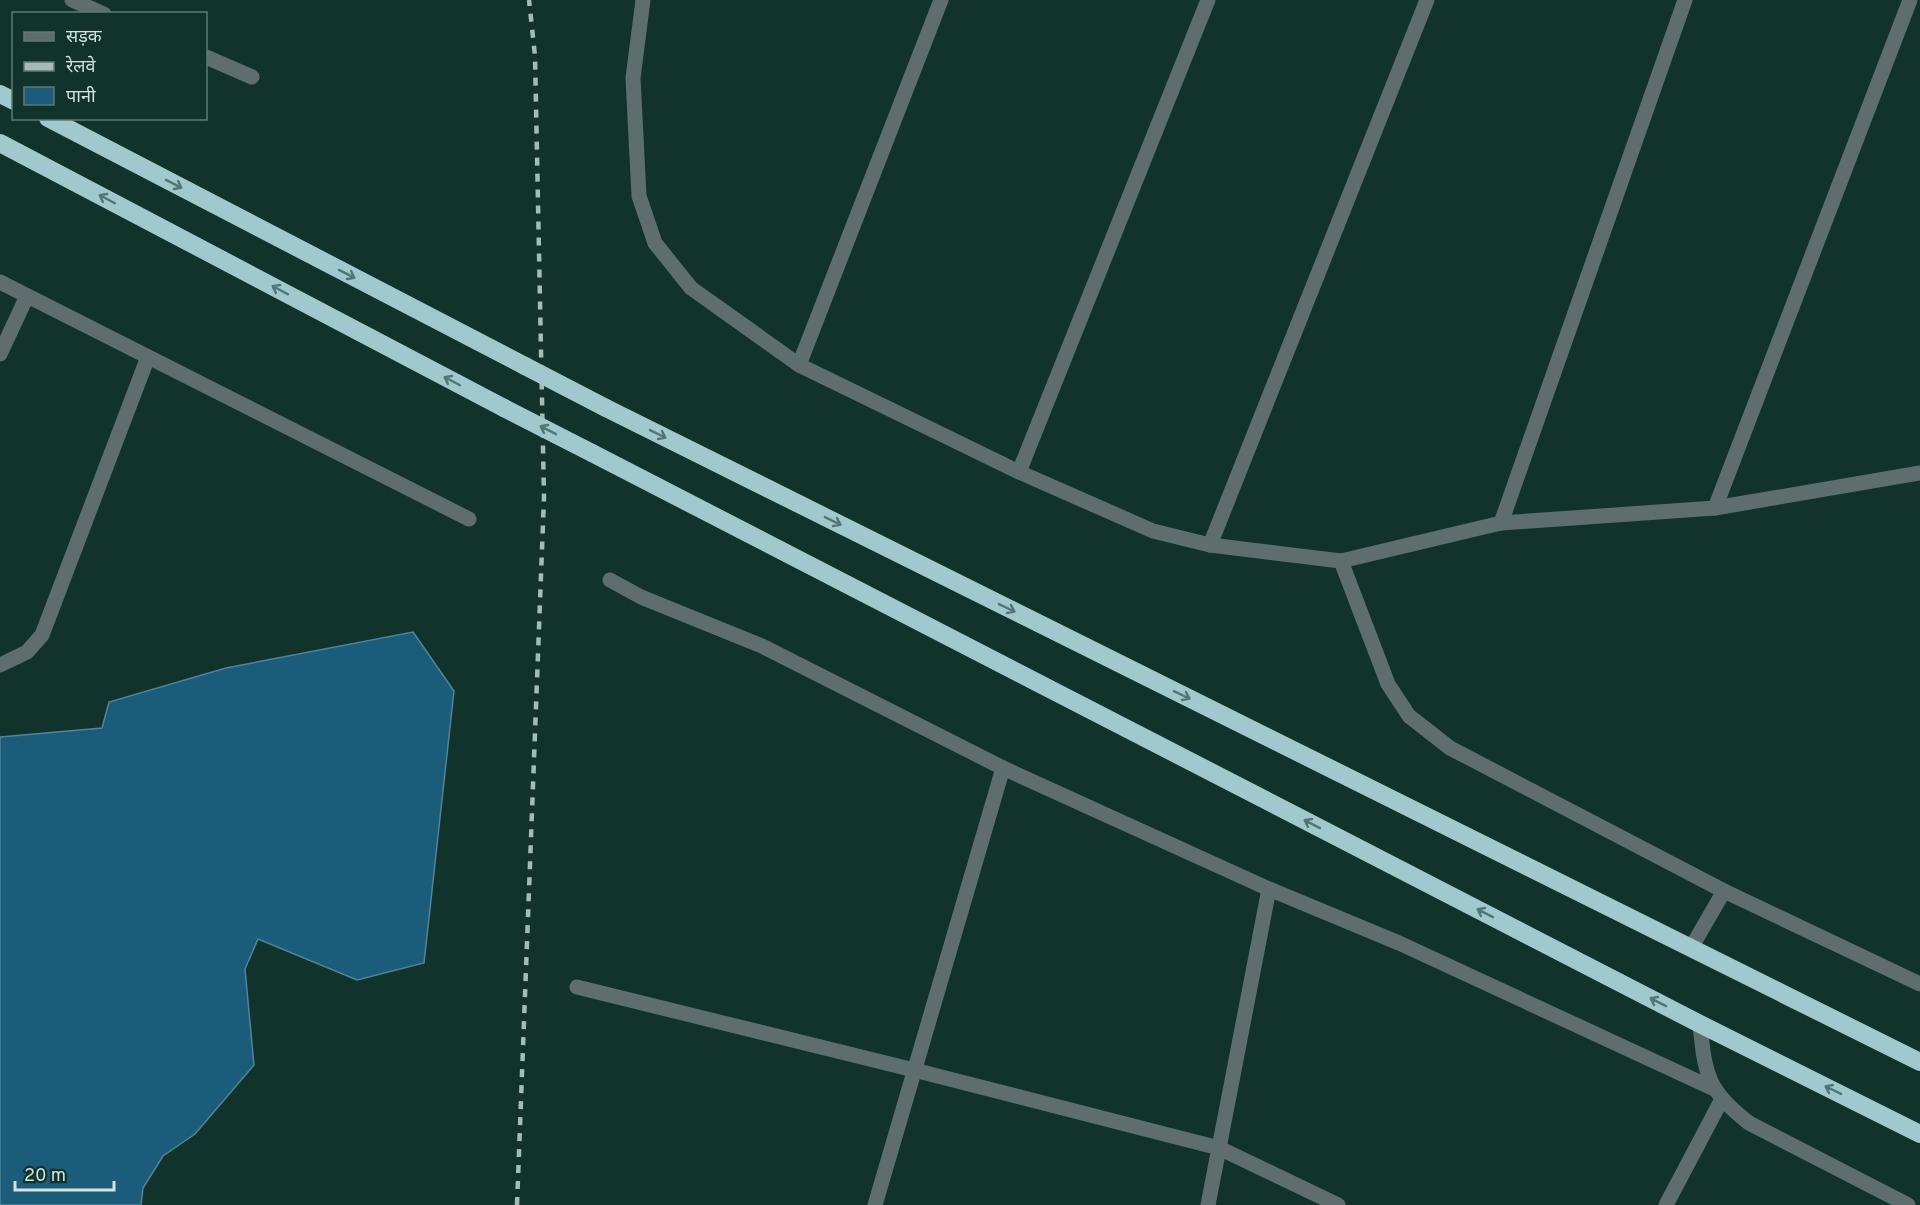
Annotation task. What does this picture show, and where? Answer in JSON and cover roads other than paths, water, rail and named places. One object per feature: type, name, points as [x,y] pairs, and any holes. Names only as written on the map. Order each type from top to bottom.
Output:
[{"type":"highway","points":[[52,120],[606,408],[1920,1062]]},
{"type":"highway","points":[[0,143],[504,408],[1700,1024],[1920,1134]]},
{"type":"street","points":[[72,0],[99,12]]},
{"type":"street","points":[[643,0],[633,78],[639,196],[656,243],[691,288],[799,365],[1019,472],[1153,531],[1210,545],[1341,561],[1501,523],[1715,508],[1920,473]]},
{"type":"street","points":[[799,365],[941,0]]},
{"type":"street","points":[[1019,472],[1208,0]]},
{"type":"street","points":[[1210,545],[1427,0]]},
{"type":"street","points":[[1501,523],[1686,0]]},
{"type":"street","points":[[1715,508],[1910,0]]},
{"type":"street","points":[[207,57],[252,77]]},
{"type":"street","points":[[0,282],[469,519]]},
{"type":"street","points":[[0,354],[27,296]]},
{"type":"street","points":[[0,665],[27,652],[42,634],[148,357]]},
{"type":"street","points":[[1341,561],[1388,684],[1409,716],[1450,748],[1724,891],[1920,984]]},
{"type":"street","points":[[610,580],[641,597],[762,646],[1003,768],[1269,889],[1400,943],[1717,1093],[1749,1123],[1908,1205]]},
{"type":"street","points":[[875,1205],[1003,768]]},
{"type":"street","points":[[1208,1205],[1269,889]]},
{"type":"street","points":[[1691,948],[1724,891]]},
{"type":"street","points":[[577,987],[1219,1148],[1338,1205]]},
{"type":"street","points":[[1666,1205],[1717,1093],[1703,1054],[1700,1024]]},
{"type":"water","points":[[413,632],[454,691],[424,963],[357,980],[258,939],[245,969],[254,1065],[195,1134],[163,1156],[143,1188],[141,1205],[0,1205],[0,737],[102,728],[109,702],[226,668]]},
{"type":"railway","points":[[517,1205],[544,497],[535,56],[529,0]]}]
